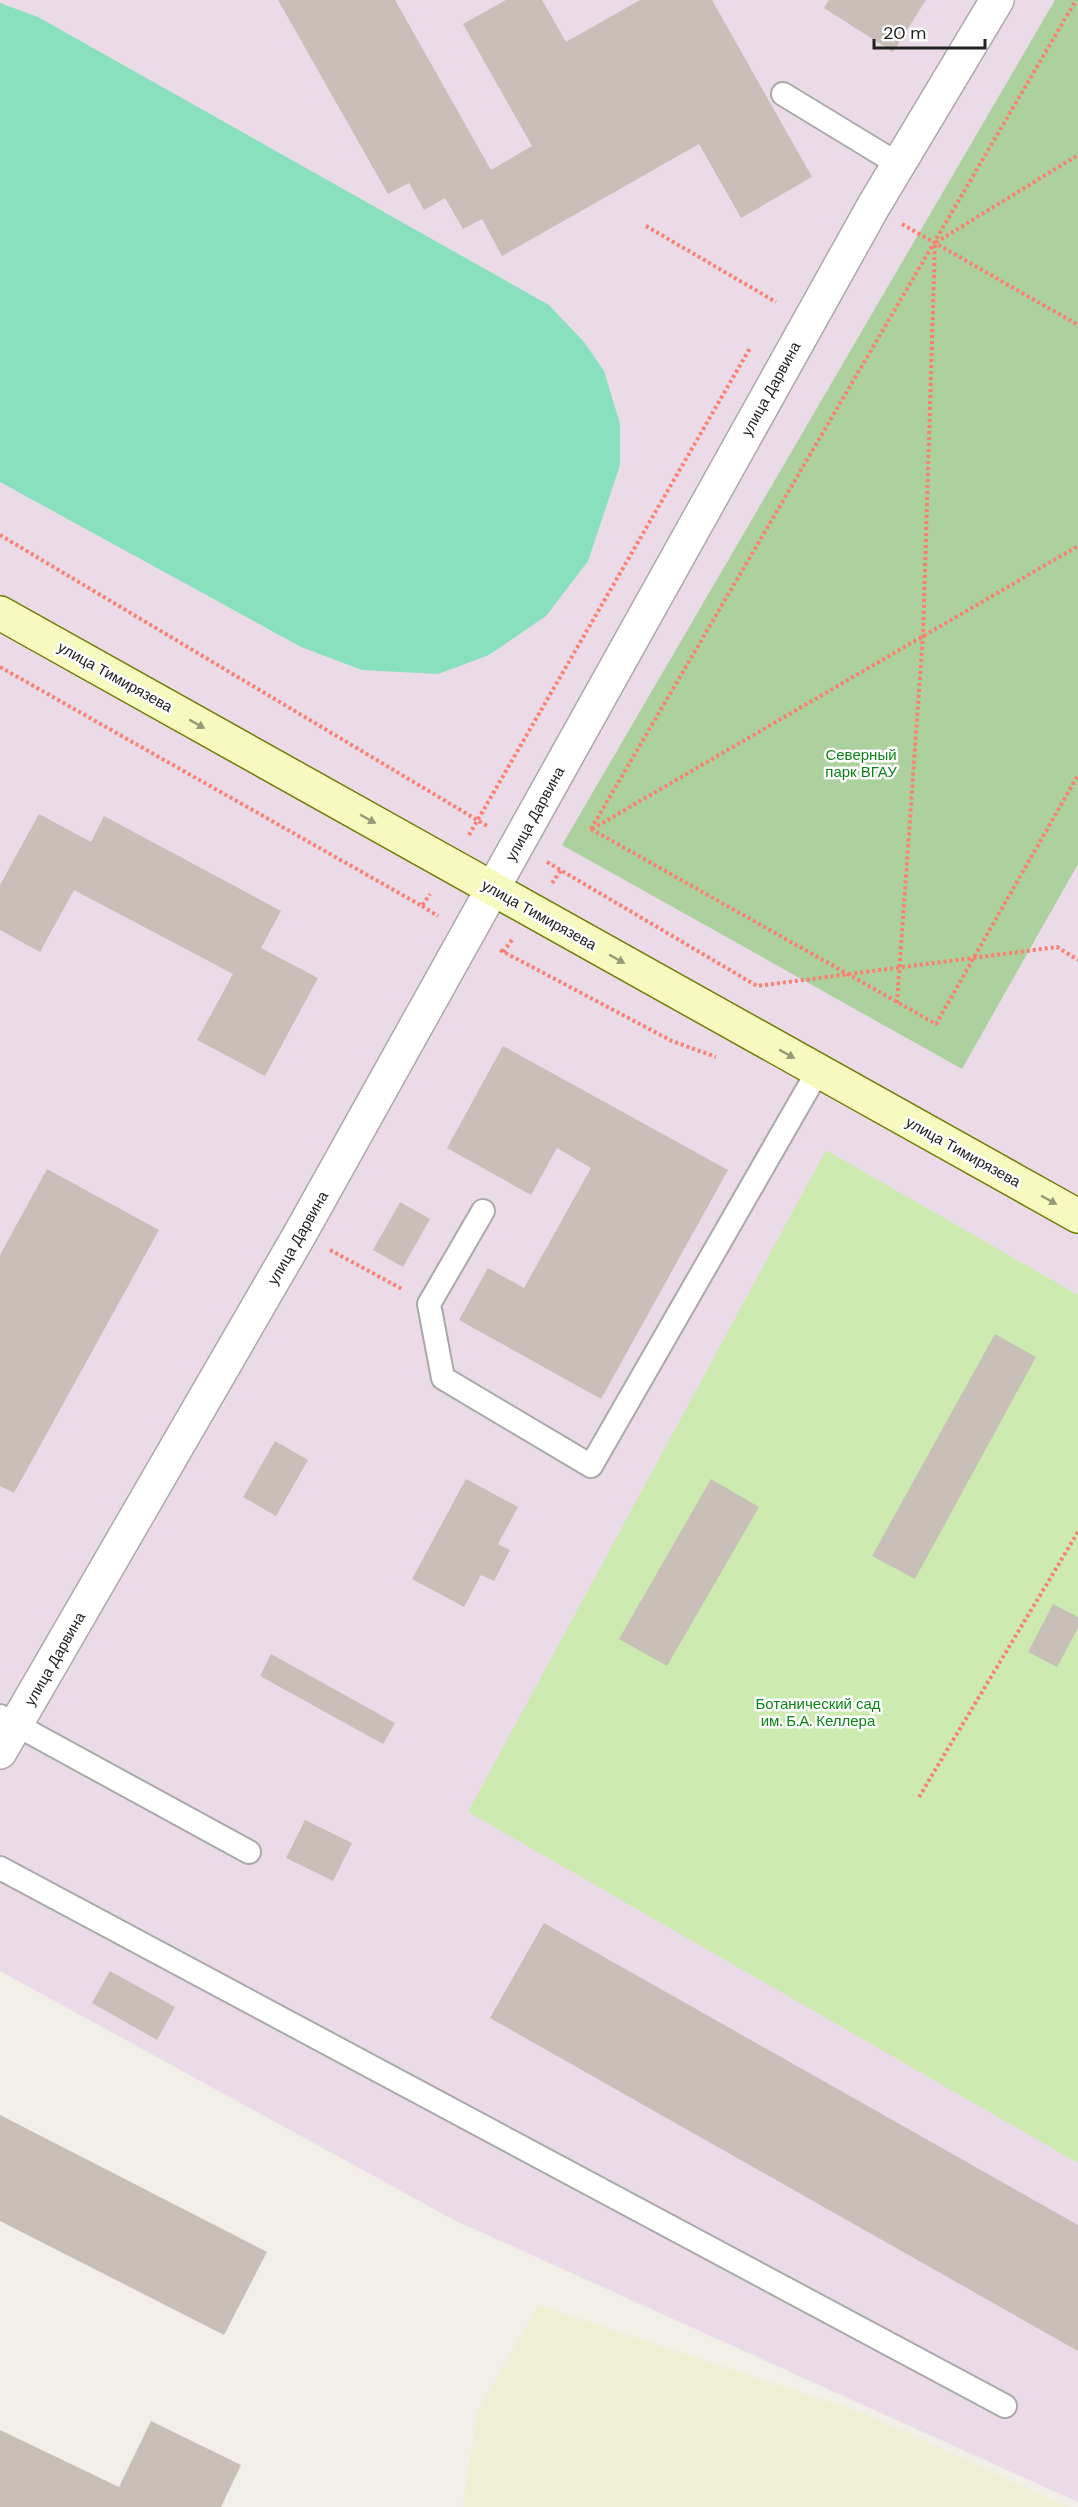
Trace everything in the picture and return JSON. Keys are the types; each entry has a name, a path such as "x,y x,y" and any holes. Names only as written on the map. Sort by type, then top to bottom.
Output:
{"main road":[{"name":"улица Тимирязева","path":"0,613 1078,1216"}],"street":[{"name":"улица Дарвина","path":"5,1731 300,1234 898,164 997,0"}],"lane":[{"path":"783,94 898,164"},
{"path":"483,1211 429,1304 443,1378 591,1466 818,1071"},
{"path":"5,1731 249,1852"},
{"path":"0,1868 1005,2406"}],"path":[{"path":"591,829 1077,0"},
{"path":"935,243 1078,155"},
{"path":"646,226 776,302"},
{"path":"935,243 1078,325"},
{"path":"897,1003 923,635 935,243"},
{"path":"770,313 782,293"},
{"path":"422,906 478,821 752,344"},
{"path":"591,829 1078,546"},
{"path":"0,667 469,933 672,1041 717,1058"},
{"path":"591,829 936,1024 1078,775"},
{"path":"1056,947 1078,960"},
{"path":"300,1234 429,1304"},
{"path":"920,1797 1078,1532"}],"shaded area":[{"path":"0,0 1078,0 1078,2502 452,2219 0,1971"}],"green space":[{"name":"Северный парк ВГАУ","path":"1055,0 1078,0 1078,864 962,1069 562,845"},
{"path":"0,3 38,17 549,305 584,342 604,371 620,424 620,465 588,561 546,616 489,655 438,674 362,670 301,647 0,482"},
{"name":"Ботанический сад им. Б.А. Келлера","path":"826,1150 1078,1295 1078,2163 468,1812"},
{"path":"539,2305 869,2415 1068,2507 463,2507 477,2412"}],"building":[{"path":"278,0 395,0 491,170 532,146 463,24 506,0 542,0 566,42 640,0 712,0 812,177 741,218 699,144 502,256 482,219 463,229 445,198 424,210 409,183 388,194"},
{"path":"829,0 926,0 893,52 824,8"},
{"path":"39,814 91,842 104,816 281,911 261,948 318,978 265,1076 197,1040 233,974 74,890 40,952 0,930 0,885"},
{"path":"503,1046 728,1170 601,1399 459,1320 488,1268 524,1288 591,1168 557,1148 531,1195 447,1148"},
{"path":"47,1169 159,1230 14,1493 0,1486 0,1255"},
{"path":"400,1202 430,1219 403,1267 373,1250"},
{"path":"995,1334 1036,1357 915,1579 872,1556"},
{"path":"275,1441 308,1460 276,1516 243,1497"},
{"path":"466,1479 518,1507 498,1544 510,1550 494,1581 481,1575 464,1607 412,1579"},
{"path":"711,1479 759,1507 667,1666 619,1639"},
{"path":"1053,1604 1078,1617 1078,1628 1057,1667 1028,1652"},
{"path":"271,1654 395,1723 383,1744 260,1676"},
{"path":"305,1820 352,1843 333,1881 286,1858"},
{"path":"544,1923 1078,2225 1078,2351 490,2018"},
{"path":"110,1971 175,2007 157,2040 92,2003"},
{"path":"0,2115 267,2252 224,2335 0,2221"},
{"path":"151,2421 241,2465 221,2507 0,2507 0,2430 119,2487"}]}
